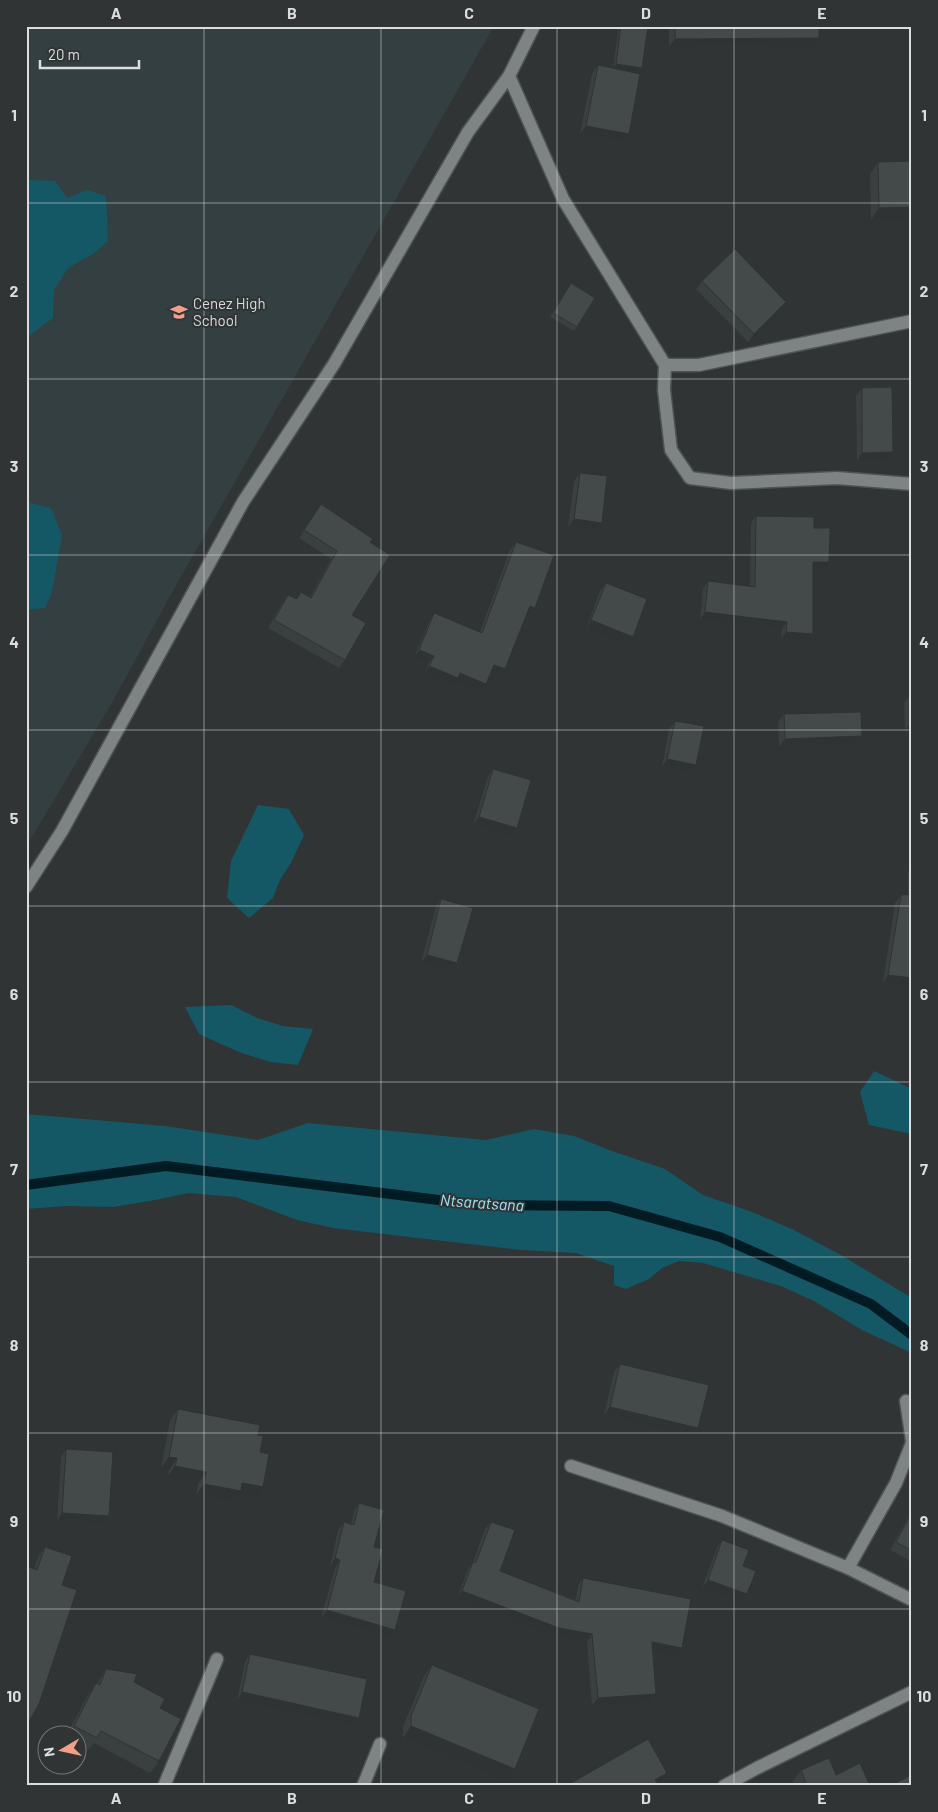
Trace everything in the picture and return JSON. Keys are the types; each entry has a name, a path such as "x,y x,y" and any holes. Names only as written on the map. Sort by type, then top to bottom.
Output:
{"street":[{"path":"26,887 62,831 243,502 334,364 468,132 509,76 534,26"},
{"path":"509,76 563,199 665,365 664,390 671,450 690,478 731,483 837,478 912,484"},
{"path":"665,365 699,365 912,320"},
{"path":"848,1568 896,1483 912,1442 906,1401"},
{"path":"571,1466 722,1516 848,1568 912,1600"},
{"path":"164,1786 217,1659"},
{"path":"724,1786 842,1725 912,1692"},
{"path":"363,1786 380,1744"}],"shaded area":[{"name":"Cenez High School","path":"26,26 494,26 169,598 113,701 26,847"},
{"path":"26,181 55,181 67,198 87,190 106,196 108,241 93,254 68,268 54,290 53,318 26,338"},
{"path":"26,502 51,508 62,535 52,592 45,608 26,610"},
{"path":"258,805 289,809 304,835 291,863 280,880 273,898 249,918 227,898 231,861"},
{"path":"231,1005 257,1018 283,1026 313,1029 298,1065 270,1062 239,1052 199,1034 185,1007"},
{"path":"874,1071 912,1089 912,1134 869,1125 860,1092"},
{"path":"26,1114 165,1126 258,1140 308,1123 486,1140 534,1129 574,1136 665,1169 703,1195 752,1212 792,1229 841,1255 912,1298 912,1353 862,1330 814,1301 781,1286 703,1263 679,1261 662,1268 649,1279 626,1289 614,1285 614,1266 576,1253 521,1250 333,1228 297,1220 236,1197 189,1193 113,1207 66,1206 26,1209"}],"building":[{"path":"621,26 648,26 642,68 616,64"},
{"path":"675,26 819,26 819,38 675,39"},
{"path":"598,65 640,74 629,134 586,126"},
{"path":"912,161 912,207 879,208 878,162"},
{"path":"735,249 786,302 754,334 702,281"},
{"path":"571,283 595,298 577,327 553,313"},
{"path":"892,387 893,452 862,453 862,388"},
{"path":"580,473 607,476 602,523 574,519"},
{"path":"321,504 373,539 370,542 390,555 352,615 366,623 345,660 274,620 288,595 297,599 301,592 311,598 337,551 304,530"},
{"path":"756,516 814,517 814,528 830,528 829,562 813,562 813,634 786,632 787,622 705,612 708,581 755,587"},
{"path":"516,542 554,555 535,608 530,606 505,669 494,665 486,684 460,673 458,678 429,666 434,656 419,650 434,613 482,633"},
{"path":"606,583 647,599 633,637 591,620"},
{"path":"910,695 912,695 912,722 911,722"},
{"path":"861,712 862,736 785,739 784,714"},
{"path":"675,721 704,726 696,765 667,759"},
{"path":"493,769 531,780 517,828 479,817"},
{"path":"912,894 912,978 888,975 901,895"},
{"path":"441,899 473,908 457,963 427,955"},
{"path":"620,1364 709,1385 698,1428 610,1407"},
{"path":"178,1409 260,1425 258,1435 263,1436 260,1452 269,1454 263,1487 242,1483 241,1491 204,1484 206,1472 175,1466 177,1458 169,1457"},
{"path":"66,1449 113,1452 109,1516 62,1513"},
{"path":"359,1503 384,1510 374,1547 383,1549 374,1582 406,1591 395,1630 327,1610 340,1560 335,1558 344,1522 354,1525"},
{"path":"912,1512 912,1551 896,1542"},
{"path":"491,1522 515,1530 500,1571 579,1602 583,1578 691,1599 682,1648 652,1642 656,1694 598,1698 592,1634 559,1628 462,1591 473,1562 476,1562"},
{"path":"722,1540 749,1550 743,1566 756,1571 747,1594 708,1580"},
{"path":"45,1547 72,1556 62,1585 77,1590 39,1704 26,1727 26,1566 37,1570"},
{"path":"250,1654 367,1679 359,1718 242,1692"},
{"path":"432,1665 539,1709 515,1769 411,1726 411,1716"},
{"path":"106,1669 137,1674 134,1682 165,1699 160,1708 181,1719 159,1761 101,1731 97,1738 88,1733 88,1724 75,1724 96,1683 100,1685"},
{"path":"648,1739 667,1773 655,1780 659,1786 572,1786 571,1783"},
{"path":"829,1758 836,1775 860,1763 870,1786 807,1786 801,1770"},
{"path":"912,1775 912,1786 889,1786"}],"waterway":[{"name":"Ntsaratsana","path":"26,1185 166,1166 479,1205 609,1206 720,1237 871,1304 912,1335"}],"place":[{"name":"Cenez High School","path":"179,312"}]}
